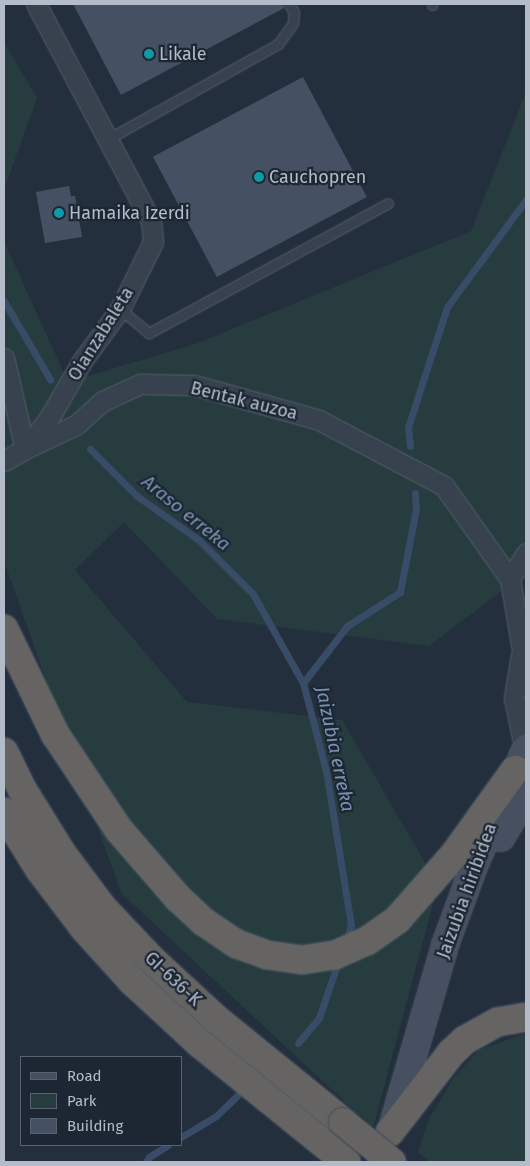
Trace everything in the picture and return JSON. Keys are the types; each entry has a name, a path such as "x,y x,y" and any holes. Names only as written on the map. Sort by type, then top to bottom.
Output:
{"highway":[{"path":"4,629 56,734 119,830 178,898 204,922 237,944 268,955 302,960 335,955 367,941 397,920 454,854 522,756"},
{"name":"GI-636-K","path":"4,752 22,789 61,852 102,907 150,958 216,1018 392,1162"},
{"name":"GI-636-K","path":"4,812 40,870 84,928 132,981 198,1042 337,1154"},
{"path":"390,1132 451,1053 465,1040 498,1022 526,1017"}],"main road":[{"name":"Jaizubia hiribidea","path":"381,1162 448,936 522,756"},
{"name":"Jaizubia hiribidea","path":"419,1038 487,870 526,796"}],"street":[{"name":"Oianzabaleta","path":"4,461 26,449 120,310 153,242 150,221 36,4"},
{"path":"4,358 26,449"},
{"name":"Bentak auzoa","path":"26,449 76,425 103,401 140,384 194,386 318,420 444,486 517,587"},
{"path":"522,756 514,698 522,650 517,587 526,553"}],"lane":[{"path":"108,139 278,44 293,23 294,12 289,4"},
{"path":"120,310 149,333 388,203"}],"green space":[{"path":"4,42 37,98 4,190"},
{"path":"526,92 526,573 429,646 217,619 124,522 75,570 187,702 342,720 438,885 373,1128 121,893 4,561 4,241 68,382 198,343 471,231"},
{"path":"526,1033 526,1162 430,1162 418,1152 429,1119 453,1078 479,1050"}],"building":[{"name":"Likale","path":"73,4 283,4 284,8 121,95"},
{"name":"Cauchopren","path":"303,77 367,197 217,277 153,157"},
{"name":"Hamaika Izerdi","path":"69,186 71,196 75,196 82,237 45,243 36,192"}],"waterway":[{"name":"Jaizubia erreka","path":"410,446 408,427 447,307 526,200"},
{"name":"Araso erreka","path":"4,301 50,379"},
{"name":"Araso erreka","path":"90,449 137,496 199,540 253,594 303,683"},
{"name":"Jaizubia erreka","path":"348,935 351,925 326,771 303,683 347,626 400,592 416,509 415,493"},
{"name":"Jaizubia erreka","path":"298,1043 319,1018 336,968"},
{"name":"Jaizubia erreka","path":"182,1136 216,1116 238,1095"},
{"name":"Jaizubia erreka","path":"146,1162 149,1157 166,1146"}],"place":[{"name":"Likale","path":"149,54"},
{"name":"Cauchopren","path":"259,177"},
{"name":"Hamaika Izerdi","path":"59,213"}]}
